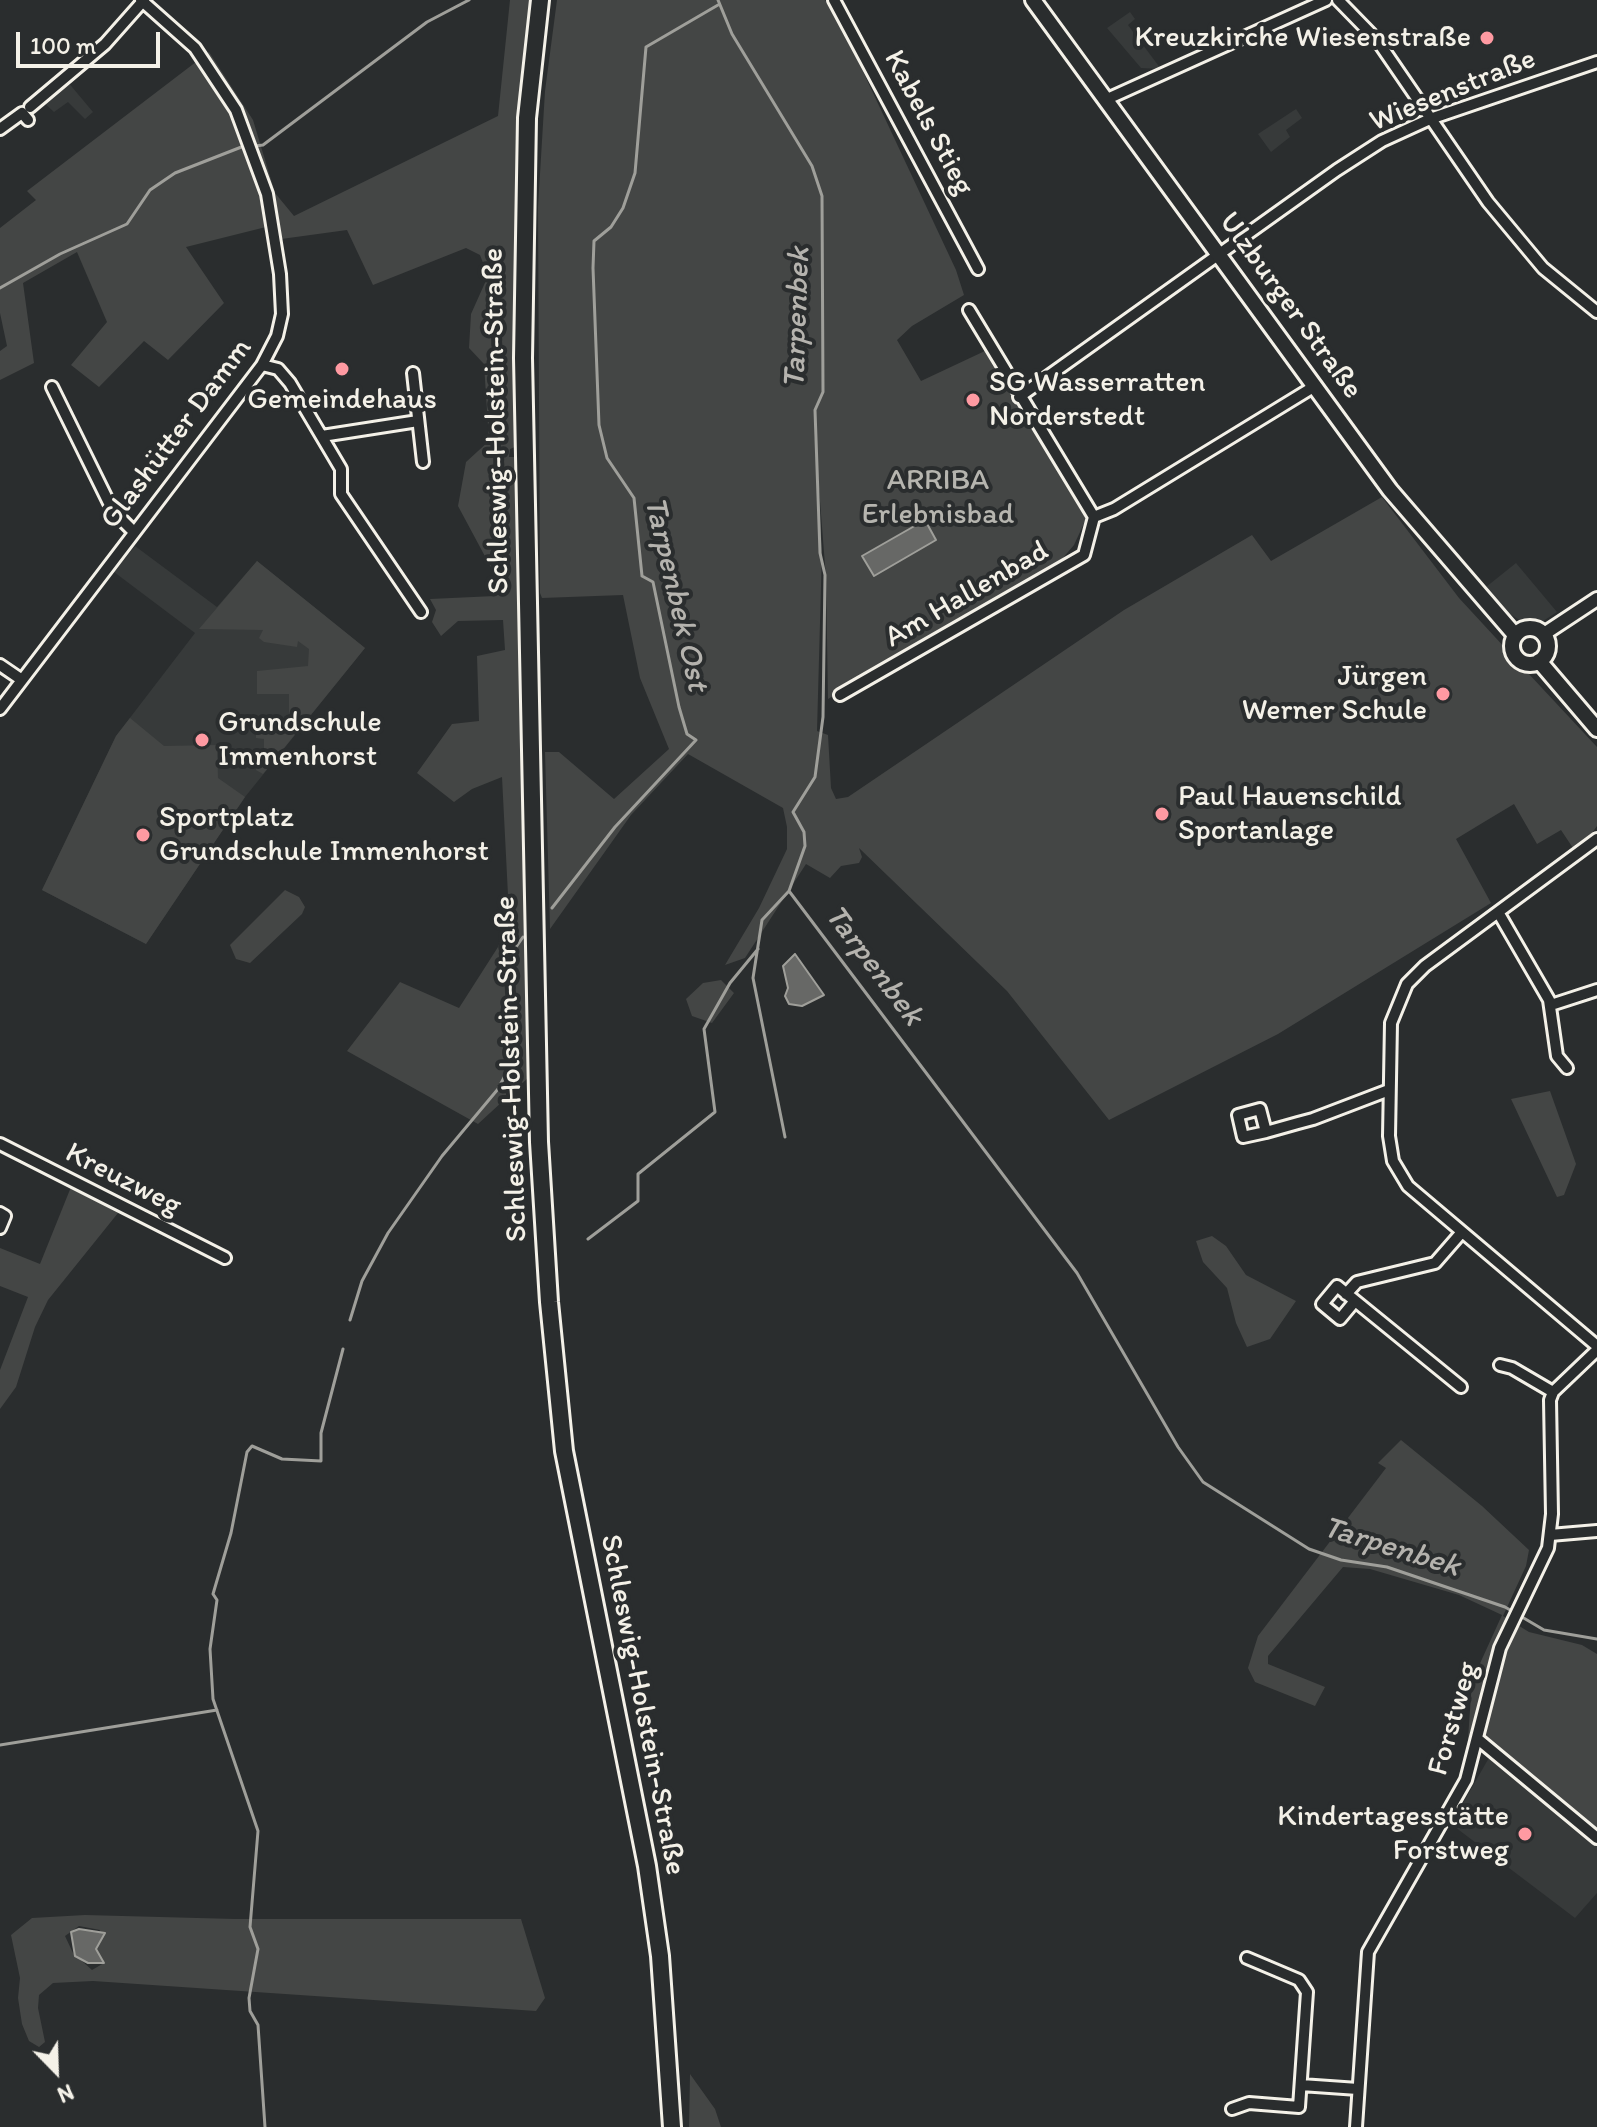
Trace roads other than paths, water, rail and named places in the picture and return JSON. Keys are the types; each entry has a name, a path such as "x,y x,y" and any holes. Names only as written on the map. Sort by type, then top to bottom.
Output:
{"main road":[{"name":"Schleswig-Holstein-Straße","path":"540,0 526,133 523,358 539,1142 549,1302 564,1451 647,1866 660,1956 672,2127"},
{"name":"Ulzburger Straße","path":"1033,0 1390,490 1515,635 1512,649 1517,658 1526,663 1539,661 1597,729"},
{"path":"1515,635 1530,628 1544,634 1548,647 1539,661"}],"street":[{"name":"Kabels Stieg","path":"834,0 978,269"},
{"path":"1105,100 1326,0"},
{"path":"1338,0 1377,40 1488,202 1543,268 1597,312"},
{"path":"30,107 105,44 143,1"},
{"name":"Glashütter Damm","path":"0,709 262,365 278,331 281,287 267,194 253,150 236,110 195,48 143,1"},
{"name":"Wiesenstraße","path":"1019,397 1382,141 1430,119 1597,62"},
{"path":"0,129 22,113 28,120"},
{"path":"969,310 1094,517 1114,509 1315,386"},
{"path":"262,365 278,369 322,436 341,469 341,494 421,612"},
{"path":"413,373 423,462"},
{"path":"52,387 113,511 133,531"},
{"path":"322,436 418,421"},
{"name":"Am Hallenbad","path":"840,695 1084,555 1094,517"},
{"path":"1544,634 1597,599"},
{"path":"0,665 22,680"},
{"path":"1500,1365 1512,1368 1553,1392 1597,1348 1411,1189 1396,1169 1389,1141 1391,1023 1403,989 1425,966 1597,839"},
{"path":"1498,912 1551,1005 1557,1056 1567,1068"},
{"path":"1551,1005 1597,990"},
{"path":"1266,1132 1313,1119 1389,1090"},
{"name":"Kreuzweg","path":"0,1144 225,1258"},
{"path":"0,1213 5,1216 0,1228"},
{"path":"1461,1387 1350,1297 1357,1282 1435,1263 1462,1232"},
{"name":"Forstweg","path":"1358,2089 1368,1952 1466,1780 1479,1740 1500,1648 1544,1562 1550,1535 1549,1407 1553,1392"},
{"path":"1550,1535 1597,1531"},
{"path":"1479,1740 1597,1838"},
{"path":"1232,2109 1249,2103 1299,2107 1307,1992 1299,1980 1247,1958"},
{"path":"1301,2085 1358,2089 1356,2127"}],"waterway":[{"path":"255,146 263,145 427,22 469,0"},
{"name":"Tarpenbek","path":"718,0 732,34 812,166 822,196 823,392 815,410 820,553 825,575 823,717 815,777 793,812 804,832 805,846 789,891 1077,1273 1178,1447 1203,1482 1309,1549 1341,1560 1387,1567 1505,1607 1544,1630 1597,1639"},
{"name":"Tarpenbek Ost","path":"552,908 615,827 696,740 687,734 679,707 653,582 642,576 634,498 607,458 599,425 593,268 594,241 611,227 623,208 635,173 646,47 718,5"},
{"path":"0,288 60,254 127,224 150,190 175,173 244,146"},
{"path":"785,1137 753,978 762,920 789,891"},
{"name":"Tarpenbek Ost","path":"350,1320 362,1281 388,1233 442,1156 498,1089 508,1070 510,976 516,947 523,937"},
{"path":"588,1239 638,1201 638,1174 715,1112 704,1029 730,983 758,949"},
{"name":"Tarpenbek Ost","path":"265,2127 258,2025 250,2011 249,1998 258,1949 250,1927 258,1831 213,1699 210,1649 217,1600 213,1594 231,1533 247,1452 252,1446 282,1459 321,1461 321,1433 343,1349"},
{"path":"0,1745 217,1710"}],"place":[{"name":"Kreuzkirche Wiesenstraße","path":"1487,38"},
{"name":"Gemeindehaus","path":"342,369"},
{"name":"SG Wasserratten Norderstedt","path":"973,400"},
{"name":"Jürgen Werner Schule","path":"1443,694"},
{"name":"Grundschule Immenhorst","path":"202,740"},
{"name":"Paul Hauenschild Sportanlage","path":"1162,814"},
{"name":"Sportplatz Grundschule Immenhorst","path":"143,835"},
{"name":"Kindertagesstätte Forstweg","path":"1525,1834"}],"park label":[{"name":"ARRIBA Erlebnisbad","path":"938,498"}]}
